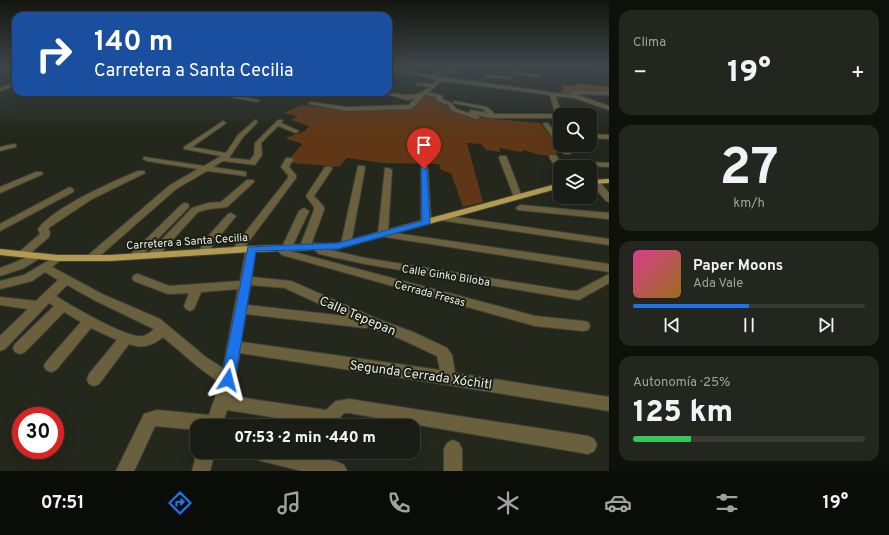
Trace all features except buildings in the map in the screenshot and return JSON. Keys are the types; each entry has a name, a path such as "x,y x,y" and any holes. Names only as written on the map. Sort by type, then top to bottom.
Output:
{"main road":[{"path":"597,182 609,181"},
{"name":"Carretera a Santa Cecilia","path":"0,252 58,258 134,257 346,244 553,187"}],"street":[{"path":"424,89 441,97 438,99 450,104 454,110 478,117"},
{"path":"544,89 552,93 574,96 609,108"},
{"path":"392,95 408,98 428,91"},
{"path":"311,104 347,109 407,108 412,107 414,100 428,91"},
{"path":"574,96 572,94 574,92 609,93"},
{"path":"552,93 556,108"},
{"path":"599,93 609,100"},
{"path":"233,96 257,100"},
{"path":"456,102 485,108 493,116"},
{"path":"471,112 493,116 553,116"},
{"path":"90,258 173,187 225,157 240,136 256,122"},
{"path":"223,123 186,148 252,163 258,155 258,143 279,122 296,131"},
{"path":"546,124 553,134"},
{"path":"597,136 609,137"},
{"path":"0,149 14,146"},
{"path":"503,158 518,197"},
{"path":"147,159 243,174"},
{"path":"237,250 292,178 292,175 285,167 289,160"},
{"path":"597,164 609,165"},
{"path":"346,244 361,168"},
{"path":"310,246 319,207 310,196 328,169"},
{"path":"424,169 426,222"},
{"path":"388,170 383,234 609,268"},
{"path":"23,254 45,235 43,229 45,226 63,213 104,188 141,173"},
{"path":"0,190 39,174"},
{"path":"152,256 195,210 208,206 224,205 250,182"},
{"path":"597,187 609,199"},
{"path":"0,228 70,190"},
{"path":"134,257 185,206"},
{"path":"521,208 609,216"},
{"path":"284,247 304,211"},
{"path":"204,252 208,244 231,216"},
{"path":"442,218 609,242"},
{"name":"Calle Ginko Biloba","path":"310,246 323,252 366,261 579,296 609,278"},
{"name":"Cerrada Fresas","path":"284,247 286,253 535,321 583,326"},
{"path":"217,419 228,380 252,249"},
{"path":"0,272 20,265 36,256"},
{"path":"0,285 28,278 58,258"},
{"path":"44,267 110,302 155,323 202,362 228,380"},
{"name":"Calle Tepepan","path":"138,278 168,290 196,289 246,282 287,284 375,324 408,336 442,352 445,355 448,378"},
{"path":"2,341 66,279"},
{"path":"190,306 196,289"},
{"path":"48,297 89,321 126,338 142,342 148,340 163,329"},
{"path":"2,301 38,306"},
{"path":"20,348 62,306"},
{"path":"241,309 375,324"},
{"path":"51,366 89,321"},
{"path":"94,380 126,338"},
{"name":"Segunda Cerrada Xóchitl","path":"234,347 448,378 609,404"},
{"path":"222,402 328,418 343,405 588,444"},
{"path":"125,471 150,420 157,418 190,422"},
{"path":"453,449 453,471"},
{"path":"200,471 204,459"},
{"path":"280,459 301,466 338,471"}],"shaded area":[{"path":"564,89 609,89 605,90 609,93 571,91 568,95 560,94"},
{"path":"427,94 437,97 435,99 451,109 473,117 540,123 553,139 553,152 559,152 553,155 543,155 524,150 521,152 499,148 500,152 486,150 481,144 467,143 483,202 463,207 451,173 441,170 439,164 383,163 347,158 339,167 293,163 292,156 302,144 285,138 305,131 309,126 291,120 297,116 284,113 301,105 351,111 413,108 416,107 415,104 420,97"}],"route":[{"path":"228,380 252,249 338,246 426,222 424,169"}]}
